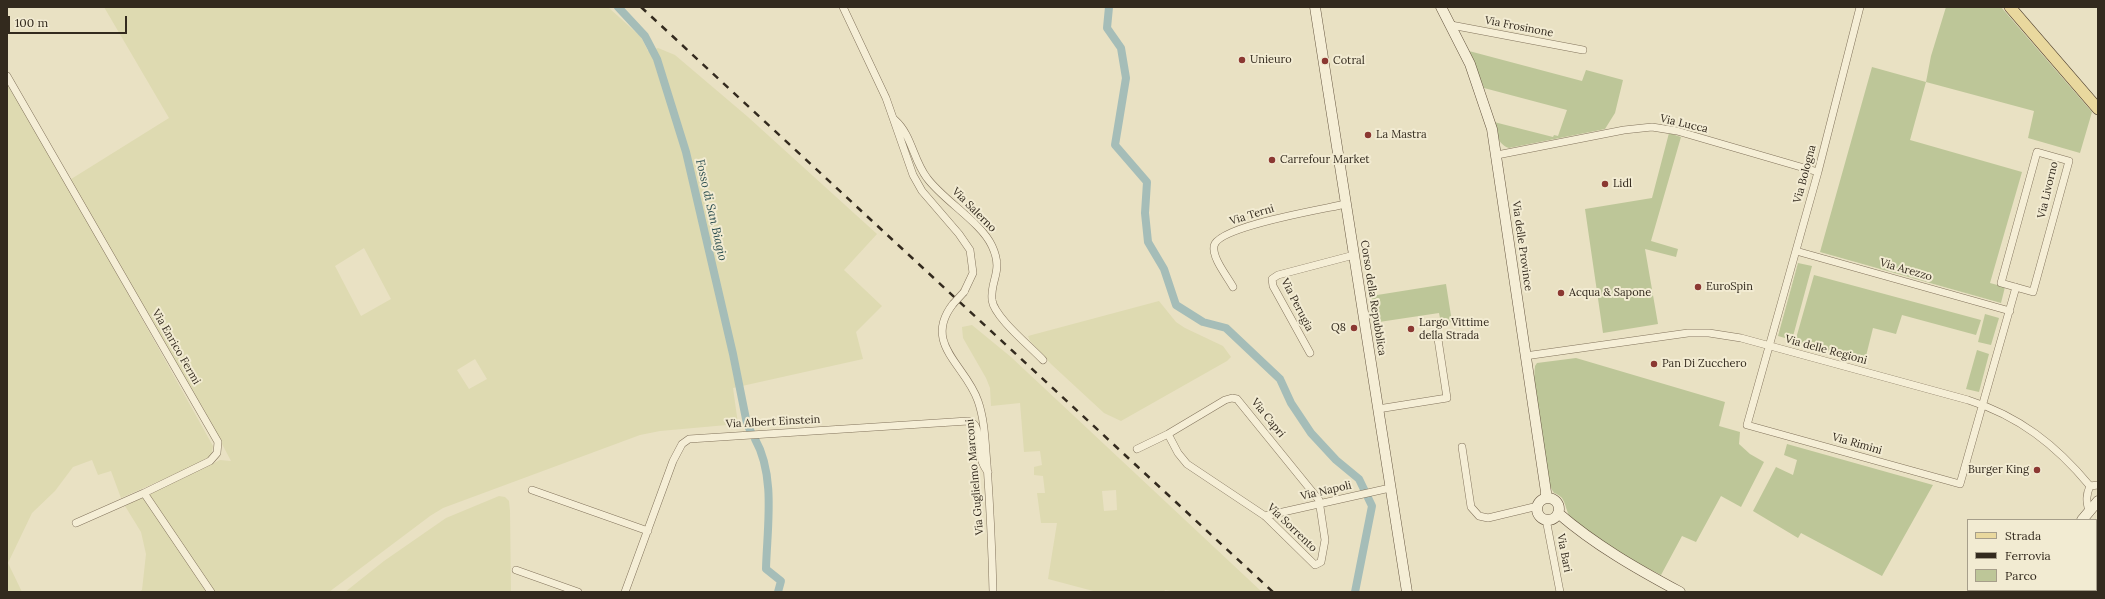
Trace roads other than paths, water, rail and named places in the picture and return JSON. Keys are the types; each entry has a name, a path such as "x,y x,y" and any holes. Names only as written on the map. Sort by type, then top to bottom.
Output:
{"main road":[{"name":"Corso della Repubblica","path":"1315,7 1334,117 1346,204 1407,592"},
{"name":"Via delle Province","path":"1441,7 1452,25 1482,95 1492,129 1546,498"},
{"path":"2010,7 2098,109"},
{"path":"1546,498 1552,499 1558,503 1558,513 1552,519 1546,519 1538,513 1538,506 1541,501 1546,498"},
{"path":"2083,519 2098,501"},
{"path":"1558,513 1578,530 1618,558 1680,592"}],"street":[{"name":"Via Guglielmo Marconi","path":"843,7 886,98 908,166 917,183 959,234 970,250 973,273 964,292 953,304 943,323 943,337 949,353 969,381 978,399 984,432 988,472 993,592"},
{"name":"Via Bologna","path":"1769,346 1818,172 1860,7"},
{"name":"Via Frosinone","path":"1452,25 1583,50"},
{"name":"Via Enrico Fermi","path":"7,76 219,444 218,453 210,461 144,493 76,523"},
{"name":"Via Salerno","path":"893,118 904,132 919,166 928,180 988,240 997,263 997,275 992,295 994,306 1002,319 1043,360"},
{"name":"Via Lucca","path":"1497,155 1624,130 1652,127 1677,131 1818,172"},
{"name":"Via Livorno","path":"2037,152 2069,161 2033,292 2016,287 2001,283 2037,152"},
{"name":"Via Terni","path":"1232,287 1215,254 1215,244 1219,239 1242,228 1267,221 1346,204"},
{"name":"Via Arezzo","path":"1796,251 2010,311"},
{"name":"Via Perugia","path":"1310,353 1273,286 1272,279 1278,275 1354,255"},
{"path":"1983,405 2016,287"},
{"path":"1378,409 1447,398 1436,326"},
{"name":"Via delle Regioni","path":"1525,356 1694,333 1729,336 1983,405 2007,415 2038,434 2067,459 2090,486"},
{"name":"Via Rimini","path":"1769,346 1747,425 1937,478 1960,484 1983,405"},
{"name":"Via Capri","path":"1137,449 1168,434 1225,400 1232,398 1237,399 1316,494 1321,504"},
{"name":"Via Albert Einstein","path":"625,592 675,454 682,444 694,438 968,421 972,422 976,427 979,456 988,472"},
{"name":"Via Sorrento","path":"1168,434 1178,453 1187,464 1266,516 1315,565 1323,559 1325,540 1321,504"},
{"path":"1462,447 1472,507 1476,514 1488,518 1538,506"},
{"path":"2089,511 2086,496 2090,486 2098,485"},
{"name":"Via Napoli","path":"1266,516 1390,488"},
{"path":"532,490 648,532"},
{"path":"144,493 211,592"},
{"name":"Via Bari","path":"1546,519 1560,592"},
{"path":"516,570 578,592"}],"waterway":[{"name":"Fosso di San Biagio","path":"618,7 645,36 657,59 686,152 733,354 747,424 751,432"},
{"path":"1109,7 1107,28 1121,48 1126,78 1115,145 1147,182 1145,213 1148,242 1164,269 1176,305 1203,322 1226,328 1280,379 1291,403 1311,433 1336,460 1359,479 1372,506 1355,592"},
{"name":"Fosso di San Biagio","path":"755,439 762,454 768,486 769,502 766,569 781,581 778,592"}],"railway":[{"path":"641,7 1273,592"}],"place":[{"name":"Unieuro","path":"1242,60"},
{"name":"Cotral","path":"1325,61"},
{"name":"La Mastra","path":"1368,135"},
{"name":"Carrefour Market","path":"1272,160"},
{"name":"Lidl","path":"1605,184"},
{"name":"EuroSpin","path":"1698,287"},
{"name":"Acqua & Sapone","path":"1561,293"},
{"name":"Q8","path":"1354,328"},
{"name":"Largo Vittime della Strada","path":"1411,329"},
{"name":"Pan Di Zucchero","path":"1654,364"},
{"name":"Burger King","path":"2037,470"}]}
